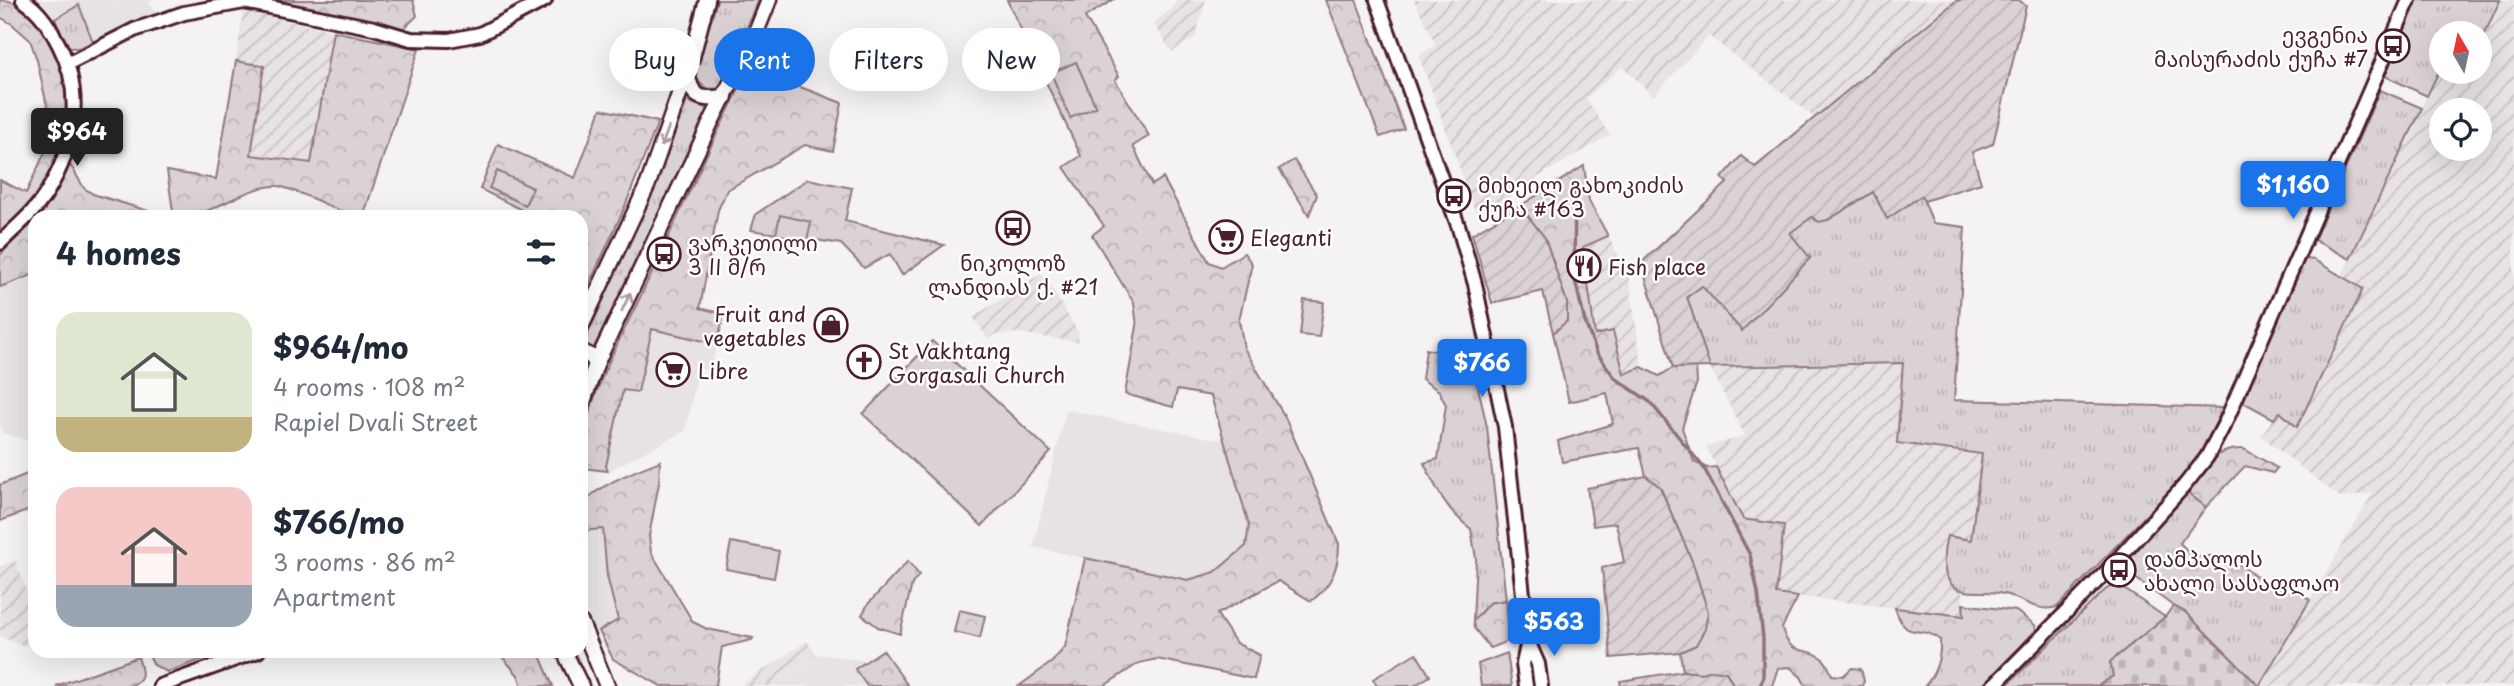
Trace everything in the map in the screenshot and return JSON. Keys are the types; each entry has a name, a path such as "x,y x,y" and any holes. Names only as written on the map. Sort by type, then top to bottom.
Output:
{"main road":[{"path":"699,28 707,0"},
{"path":"588,387 596,364 769,0"},
{"path":"588,312 648,184 681,91"},
{"path":"693,91 696,95 708,99 725,97"},
{"path":"588,355 596,364"},
{"path":"588,640 607,686"},
{"path":"567,658 581,686"}],"street":[{"path":"23,0 46,20 69,64 76,108 67,151 47,192 34,210"},
{"path":"69,64 134,30 184,13 244,2 374,28 411,39 449,40 480,34 545,0"},
{"path":"1377,0 1459,228 1480,307 1505,427 1528,641 1538,664 1541,686"},
{"path":"1993,686 2107,570 2207,457 2226,421 2409,0"},
{"path":"0,243 28,216"},
{"path":"1525,686 1523,664 1528,641"},
{"path":"160,686 238,658"}],"shaded area":[{"path":"38,0 154,0 149,3 157,18 93,42 79,7 55,19"},
{"path":"1177,0 1206,0 1195,38 1172,52 1153,23 1172,9"},
{"path":"1414,0 1957,0 1814,117 1709,36 1653,96 1622,66 1586,98 1610,135 1538,177 1486,214 1477,216 1419,56 1436,45"},
{"path":"2500,0 2514,0 2514,686 2259,686 2373,493 2341,498 2261,436 2363,289 2341,277 2433,84 2492,84 2490,21"},
{"path":"243,11 333,31 311,164 251,155 264,66 236,61"},
{"path":"1608,236 1629,278 1642,367 1623,374 1613,331 1596,335 1583,247"},
{"path":"1042,273 1079,333 1078,342 1017,333 995,335 988,339 973,317"},
{"path":"28,277 28,440 3,433 0,426 0,287"},
{"path":"652,329 717,344 711,371 699,368 685,431 608,471 606,467 623,390 638,392"},
{"path":"1904,363 1982,454 1971,540 1951,585 1962,591 1964,616 1776,594 1743,519 1706,447 1745,436 1710,367"},
{"path":"1066,410 1225,441 1249,525 1246,546 1215,572 1187,580 1033,547"},
{"path":"603,529 607,576 618,621 594,633 588,615 588,530"},
{"path":"15,561 28,594 28,644 23,646 0,636 0,566"},
{"path":"807,641 816,654 775,686 740,686"},
{"path":"816,654 867,661 855,669 867,686 775,686"}],"green space":[{"path":"0,0 15,3 29,11 45,30 56,54 65,85 67,113 61,144 41,192 0,234 0,180 26,193 52,137 37,60 30,40 0,17"},
{"path":"270,0 413,0 417,16 401,31"},
{"path":"717,0 759,0 747,28 714,28 714,89 700,82 700,59"},
{"path":"1007,0 1113,0 1085,17 1119,76 1115,80 1149,136 1133,146 1152,185 1163,178 1209,262 1221,267 1244,253 1252,264 1239,320 1244,348 1285,417 1339,544 1337,561 1329,583 1311,601 1278,581 1217,614 1236,643 1260,655 1254,679 1157,659 1139,663 1104,686 1019,686 1052,662 1065,647 1085,558 1188,580 1215,572 1246,546 1249,525 1211,396 1177,390 1173,407 1125,394 1137,326 1134,303 1092,235 1104,226 1064,167 1081,156 1050,91 1060,91 1060,28 1020,28"},
{"path":"1326,0 1356,0 1404,129 1380,137"},
{"path":"1957,0 2019,0 2026,6 1993,144 1972,152 1981,183 1924,201 1921,196 1887,219 1873,192 1828,220 1819,222 1812,217 1790,233 1810,258 1742,331 1702,286 1687,297 1710,367 1673,368 1641,263 1727,183 1722,178 1741,156 1755,167"},
{"path":"2417,0 2500,0 2490,21 2429,21 2429,84 2433,84 2427,96 2385,76"},
{"path":"79,5 93,42 72,48 64,41 55,19"},
{"path":"333,31 419,49 365,210 338,210 277,186 252,191 208,210 173,210 167,171 216,179 236,61 264,66 251,155 311,163"},
{"path":"1076,62 1096,107 1070,118 1059,91 1060,69"},
{"path":"2380,90 2422,108 2350,259 2314,240"},
{"path":"739,91 811,91 842,103 833,151 805,145 727,190 718,210 700,308 724,314 717,344 652,329 638,392 623,390 606,466 608,471 588,468 588,417 604,374"},
{"path":"687,101 708,109 593,350 588,346 588,334 658,177"},
{"path":"601,109 658,122 623,211 588,287 588,210 522,210 480,189 498,144 575,178"},
{"path":"1294,160 1317,195 1309,215 1279,169"},
{"path":"71,166 84,188 93,194 145,210 42,210 61,183 66,169"},
{"path":"1584,166 1589,201 1608,236 1583,247 1595,335 1613,331 1624,374 1642,367 1659,376 1673,368 1696,367 1697,382 1682,428 1694,462 1707,468 1716,467 1743,519 1784,525 1776,594 1798,597 1782,628 1786,638 1795,648 1818,655 1832,675 1843,676 1852,668 1861,669 1864,681 1862,686 1806,686 1790,667 1778,668 1772,686 1734,686 1726,672 1683,671 1680,652 1696,645 1708,612 1692,561 1660,487 1646,476 1639,448 1562,462 1558,441 1613,424 1607,393 1569,402 1553,333 1567,321 1567,303 1545,238 1520,206"},
{"path":"497,171 533,188 525,205 489,188"},
{"path":"808,179 852,188 845,221 944,245 902,275 890,254 864,268 841,244 751,230 756,214"},
{"path":"1873,192 1922,196 1933,223 1965,227 1954,400 2223,408 2207,442 2187,473 2057,607 2036,607 2004,594 1965,591 1951,584 1944,561 1947,536 1971,540 1982,454 1897,443 1903,363 1710,367 1687,297 1702,286 1742,330 1810,258 1789,233 1812,216 1828,220"},
{"path":"1520,206 1545,238 1567,303 1567,321 1553,333 1543,291 1492,303 1472,234"},
{"path":"780,215 811,222 807,241 776,234"},
{"path":"28,226 28,277 0,287 0,255"},
{"path":"2307,259 2314,260 2363,289 2297,427 2280,412 2274,419 2243,402 2300,264"},
{"path":"1304,300 1324,302 1319,337 1300,335"},
{"path":"932,341 1051,452 982,526 863,414"},
{"path":"1426,349 1472,359 1487,427 1506,600 1489,603 1473,621 1476,559 1471,529 1443,499 1424,463 1438,459 1446,405 1439,391 1422,379"},
{"path":"2244,449 2277,468 2273,473 2245,466 2206,507 2187,492 2216,456"},
{"path":"660,461 659,483 649,536 651,552 693,622 707,629 753,638 722,647 714,686 661,686 613,659 599,631 618,620 607,576 603,529 588,530 588,498 628,474"},
{"path":"28,474 28,511 0,521 0,485"},
{"path":"1646,476 1660,487 1692,561 1708,612 1705,629 1696,645 1680,652 1611,658 1602,568 1624,562 1616,523 1593,526 1587,488"},
{"path":"2187,492 2206,507 2180,543 2192,556 2227,556 2273,588 2290,586 2310,600 2259,686 2185,612 2122,568"},
{"path":"731,542 779,551 774,578 726,569"},
{"path":"908,561 919,575 912,584 900,634 878,627 862,615 868,604"},
{"path":"2112,586 2124,589 2165,617 2110,662 2113,676 2098,686 2006,686 2105,590"},
{"path":"1506,600 1510,640 1490,648 1474,628 1473,621 1489,603"},
{"path":"1963,604 2016,611 2035,625 2036,630 1982,686 1925,686 1937,664 1940,640 1932,635 1909,630 1899,619 1895,608 1964,616"},
{"path":"2173,606 2185,612 2259,686 2098,686 2113,676 2110,662 2165,617"},
{"path":"959,610 985,616 980,638 954,632"},
{"path":"883,650 908,686 867,686 855,669"},
{"path":"1416,653 1430,676 1414,686 1377,686 1373,679"},
{"path":"1507,653 1512,686 1481,686 1478,664"},
{"path":"135,658 138,658 141,667 141,678 129,686 56,686"},
{"path":"150,658 206,658 167,672 154,665"},
{"path":"503,658 541,658 553,686 522,686 518,675"},
{"path":"1713,670 1726,672 1734,686 1621,686 1620,681 1683,671 1701,673"}],"waterway":[{"path":"1575,190 1574,276 1585,322 1597,353 1615,378 1650,402 1704,468 1750,555 1763,638 1763,678 1760,686"}],"place":[{"name":"ევგენია მაისურაძის ქუჩა #7","path":"2393,46"},
{"name":"მიხეილ გახოკიძის ქუჩა #163","path":"1454,196"},
{"name":"ნიკოლოზ ლანდიას ქ. #21","path":"1013,228"},
{"name":"Eleganti","path":"1226,237"},
{"name":"ვარკეთილი 3 II მ/რ","path":"664,254"},
{"name":"Fish place","path":"1584,266"},
{"name":"Fruit and vegetables","path":"831,325"},
{"name":"St Vakhtang Gorgasali Church","path":"864,362"},
{"name":"Libre","path":"673,370"},
{"name":"დამპალოს ახალი სასაფლაო","path":"2119,570"}]}
